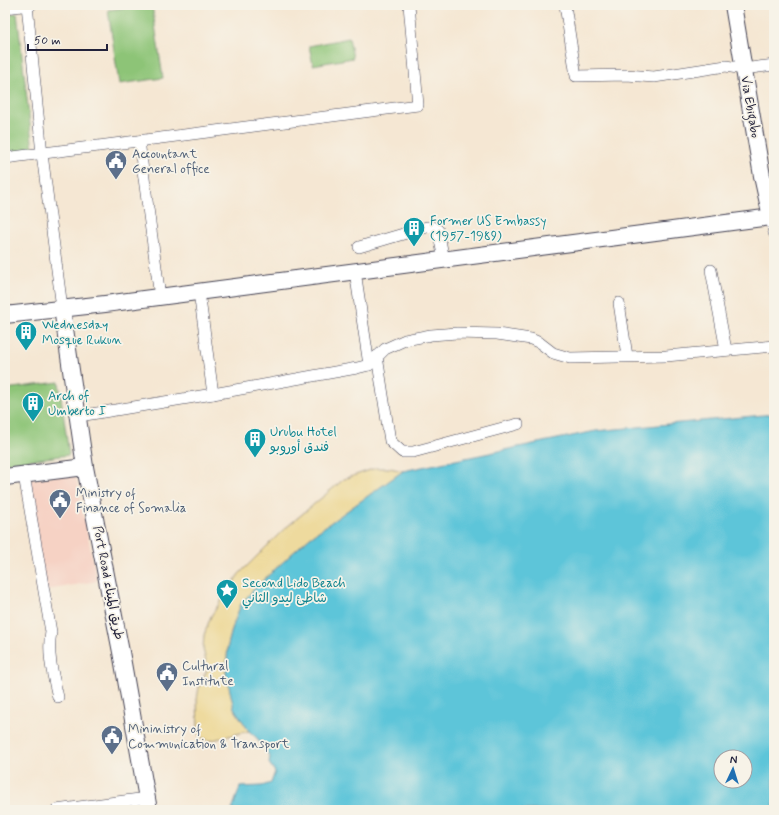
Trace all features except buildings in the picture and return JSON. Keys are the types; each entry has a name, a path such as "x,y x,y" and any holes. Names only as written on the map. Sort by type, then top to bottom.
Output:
{"main road":[{"name":"Via Ebigabo","path":"732,5 762,176 773,217"},
{"path":"5,315 160,297 773,217"},
{"name":"Port Road طريق الميناء","path":"62,308 79,416 85,467 121,652 148,804"},
{"path":"5,477 85,467"}],"street":[{"path":"27,5 42,154 62,308"},
{"path":"5,8 31,5"},
{"path":"5,158 418,105 408,5"},
{"path":"565,5 576,76 626,75 654,77 726,66 743,69 774,65"},
{"path":"139,141 160,297"},
{"name":"Via Ebigabo","path":"773,217 774,233"},
{"path":"360,246 427,227 433,227 438,230 444,260"},
{"path":"711,270 726,350"},
{"path":"355,271 369,365"},
{"path":"199,292 213,394"},
{"path":"619,303 627,356"},
{"path":"79,416 213,394 369,365 385,349 405,340 431,335 477,332 531,339 540,343 553,353 570,358 666,356 774,346"},
{"path":"377,356 390,441 402,452 413,452 518,424"},
{"path":"24,474 51,632 50,642 52,672 58,697"},
{"path":"56,810 148,804"}],"shaded area":[{"path":"75,473 97,581 42,591 21,481"}],"green space":[{"path":"152,5 163,78 119,84 108,10"},
{"path":"17,13 33,150 5,155 5,15"},
{"path":"349,38 353,58 313,65 309,46"},
{"path":"59,382 69,455 6,463 5,389"}],"sand":[{"name":"Second Lido Beach شاطئ ليدو الثاني","path":"376,468 390,468 403,471 309,538 257,586 241,604 228,645 226,673 234,708 249,731 209,741 199,736 197,699 199,687 207,670 203,649 204,635 211,616 239,574 282,531 344,479"}],"water":[{"path":"774,414 774,810 232,810 240,787 262,786 271,783 275,772 269,763 270,757 257,738 249,731 234,708 226,674 228,645 241,604 257,586 309,538 403,471 596,431"}],"place":[{"name":"Accountant General office","path":"116,180"},
{"name":"Former US Embassy (1957-1989)","path":"414,248"},
{"name":"Wednesday Mosque Rukun","path":"26,352"},
{"name":"Arch of Umberto I","path":"33,422"},
{"name":"Urubu Hotel فندق أوروبو","path":"255,458"},
{"name":"Ministry of Finance of Somalia","path":"60,520"},
{"name":"Second Lido Beach شاطئ ليدو الثاني","path":"227,610"},
{"name":"Cultural Institute","path":"167,692"},
{"name":"Mininistry of Communication & Transport","path":"112,756"}]}
